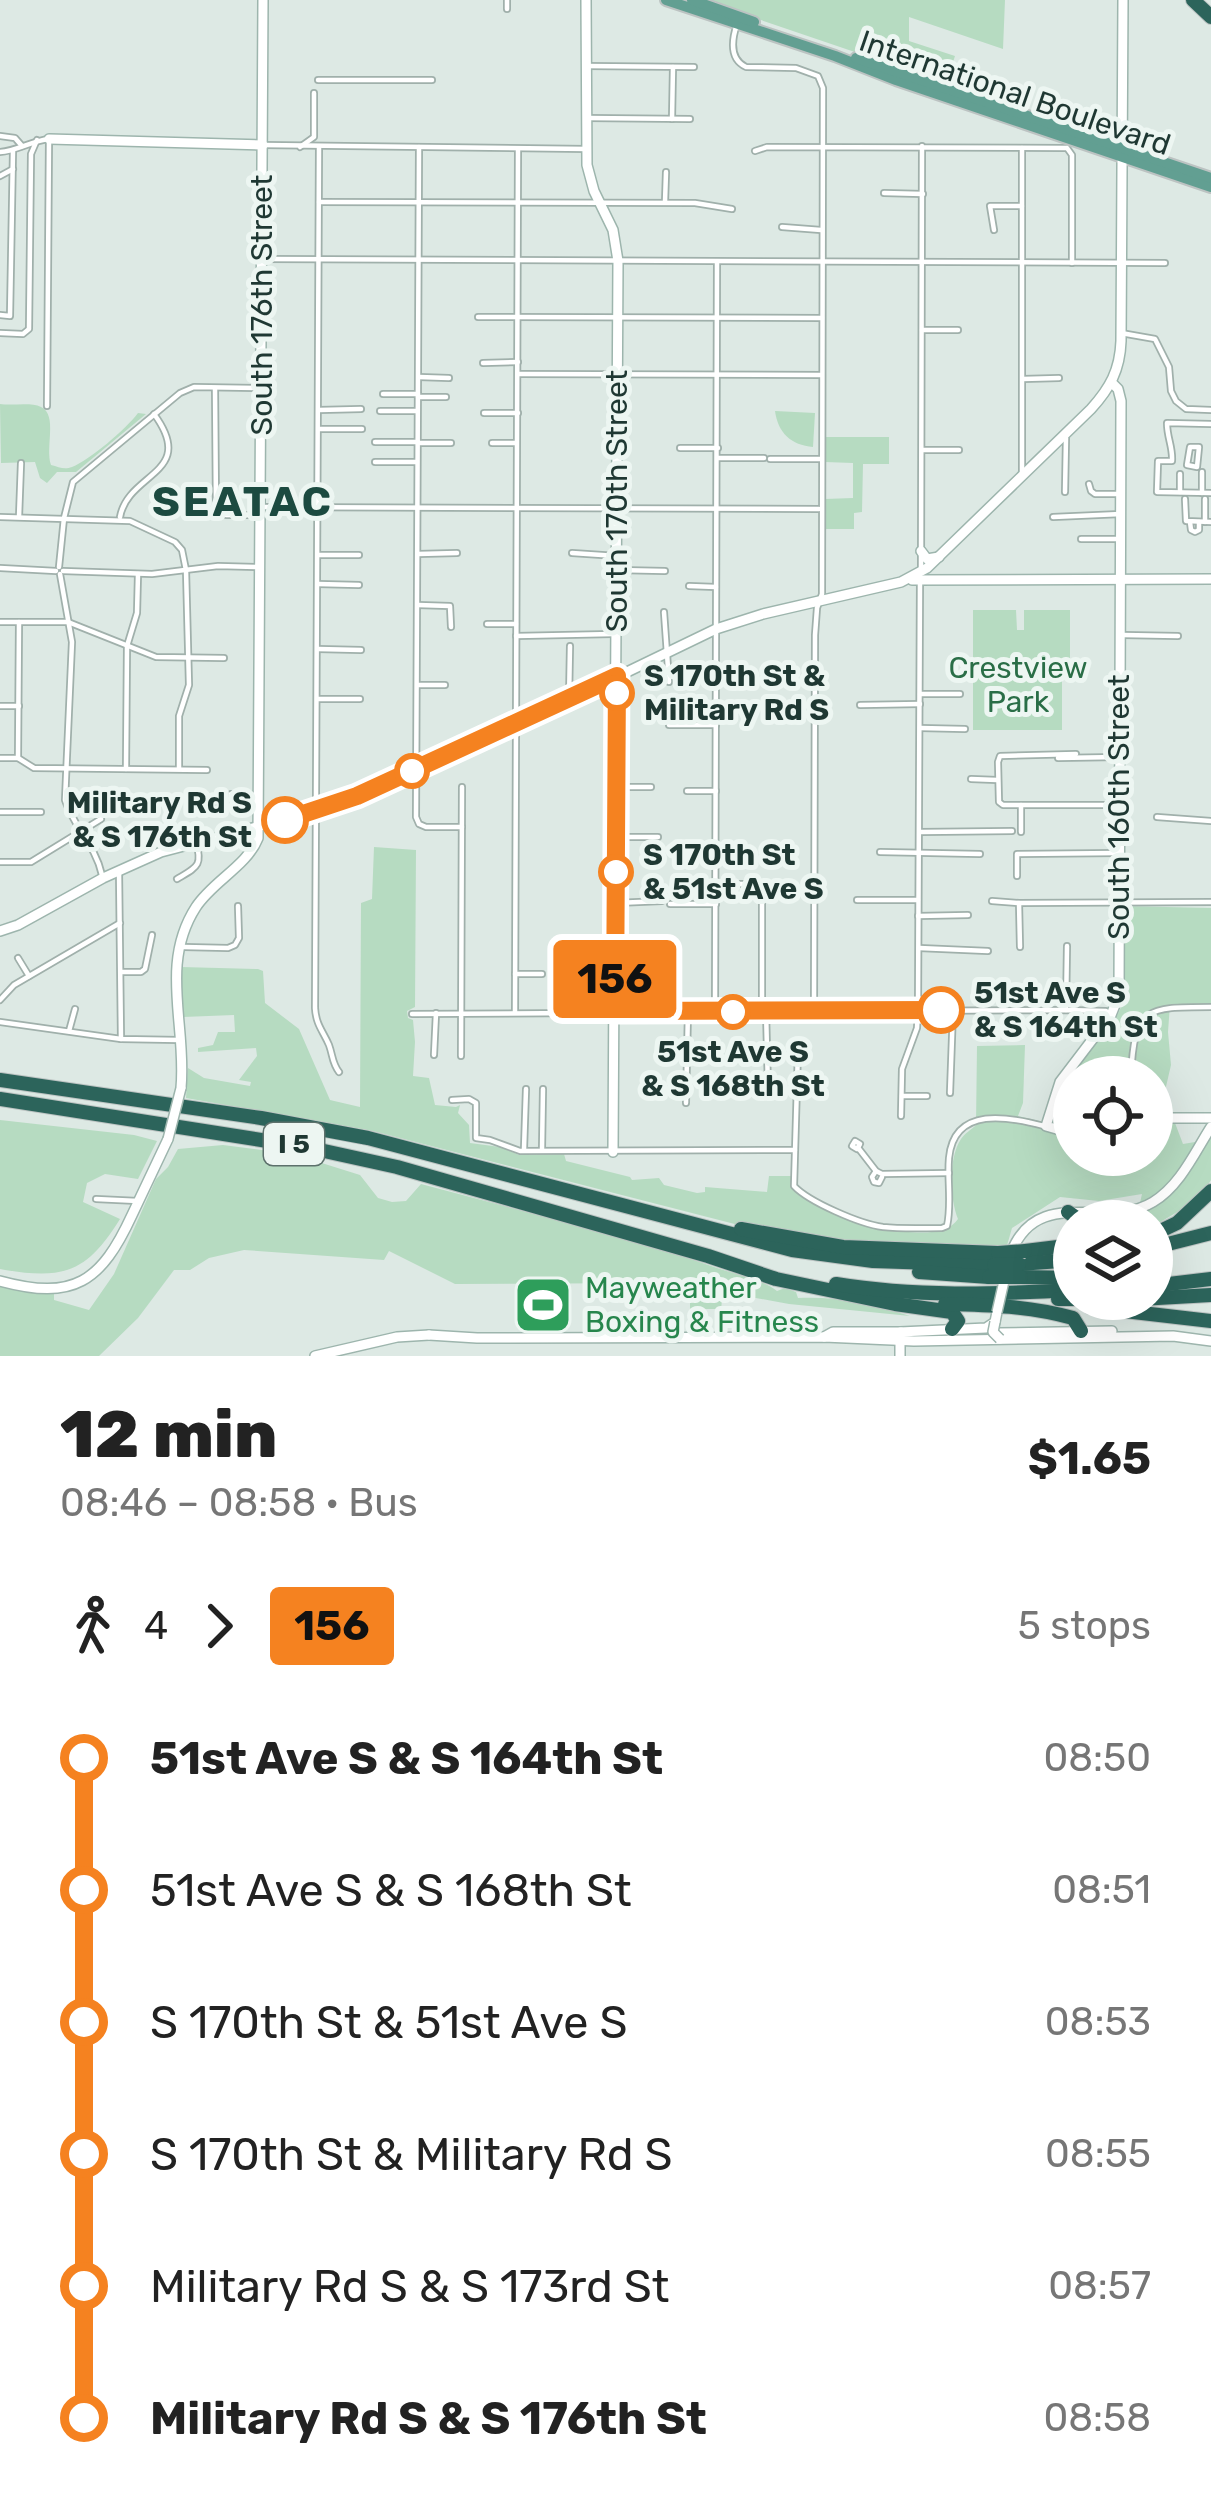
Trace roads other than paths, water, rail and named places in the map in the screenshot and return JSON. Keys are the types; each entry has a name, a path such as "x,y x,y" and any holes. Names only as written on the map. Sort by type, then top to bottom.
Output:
{"highway":[{"path":"1192,0 1209,5"},
{"name":"I 5","path":"0,1080 368,1138 792,1250 996,1269 1022,1261 1053,1260"},
{"name":"I 5","path":"0,1099 306,1147 397,1167 754,1270 888,1292 1053,1292"},
{"path":"1173,1225 1211,1191"},
{"path":"602,1202 615,1198 756,1232 996,1269 1053,1250"},
{"path":"1173,1243 1211,1233"},
{"name":"I 5","path":"1022,1261 1053,1271"},
{"path":"754,1270 874,1300 952,1312 958,1321 952,1329"},
{"path":"1173,1280 1211,1277"},
{"name":"I 5","path":"916,1292 1026,1298 1211,1295"},
{"path":"1026,1298 1211,1318"},
{"path":"874,1300 1009,1305 1042,1310 1070,1326"}],"main road":[{"name":"International Boulevard","path":"665,0 1211,182"},
{"name":"International Boulevard","path":"691,0 1123,153"},
{"path":"737,23 754,22"}],"street":[{"name":"South 176th Street","path":"259,827 263,0"},
{"name":"South 170th Street","path":"586,0 586,149 590,179 613,230 619,261 614,1151"},
{"name":"South 160th Street","path":"1046,1126 1060,1082 1111,1015 1119,995 1121,401 1112,383 1121,333 1123,0"},
{"path":"737,23 737,61 745,66 796,68 818,76 823,88 814,1010"},
{"path":"586,66 694,67"},
{"path":"672,119 673,67"},
{"path":"318,80 432,80"},
{"path":"300,146 314,137 314,93"},
{"path":"587,118 690,119"},
{"path":"0,136 15,138 22,146"},
{"path":"0,333 27,331 31,154 43,140"},
{"path":"43,140 47,406"},
{"path":"0,152 43,140 586,149"},
{"path":"901,1117 903,1063 919,1010 922,146"},
{"path":"319,147 316,1018 339,1072"},
{"path":"419,147 416,817 426,827 462,827"},
{"path":"755,151 767,147 1064,148 1072,152 1072,262"},
{"path":"515,1012 518,148"},
{"path":"1022,148 1022,476"},
{"path":"0,315 10,316 13,151"},
{"path":"0,176 13,169"},
{"path":"665,204 666,172"},
{"path":"884,193 922,194"},
{"path":"320,202 695,203 732,209"},
{"path":"994,230 990,206 1022,206"},
{"path":"782,227 821,230"},
{"path":"263,260 1165,263"},
{"path":"715,1011 717,262"},
{"path":"478,317 821,318"},
{"path":"922,330 958,330"},
{"path":"1121,333 1155,339 1169,367 1176,401 1186,409 1211,410"},
{"path":"483,363 518,362"},
{"path":"518,374 821,375"},
{"path":"418,377 449,378"},
{"path":"1022,379 1059,378"},
{"path":"921,576 1112,383"},
{"path":"215,388 215,503 226,515 319,507 821,509"},
{"path":"103,878 95,851 66,806 71,642 60,570 70,487 187,389 262,388"},
{"path":"382,394 446,397"},
{"path":"319,410 361,410"},
{"path":"380,411 418,411"},
{"path":"484,412 518,413"},
{"path":"119,520 124,503 165,462 168,438 154,414"},
{"path":"1211,424 1167,423 1172,461 1158,461 1157,492 1211,493"},
{"path":"319,429 362,429"},
{"path":"1065,492 1066,433"},
{"path":"375,442 451,443"},
{"path":"492,443 518,443"},
{"path":"1199,447 1211,446"},
{"path":"680,448 718,448"},
{"path":"922,450 959,450"},
{"path":"718,458 821,459"},
{"path":"375,462 418,462"},
{"path":"19,517 21,464"},
{"path":"1180,474 1187,519 1195,532 1205,522 1202,472"},
{"path":"1089,484 1095,494 1121,494"},
{"path":"1053,517 1121,514"},
{"path":"1175,514 1187,519"},
{"path":"0,517 119,520 175,542 182,550 189,685 179,716 179,769"},
{"path":"1081,539 1121,539"},
{"path":"921,550 927,559 936,560"},
{"path":"418,554 457,553"},
{"path":"572,553 617,556"},
{"path":"319,555 359,555"},
{"path":"936,560 931,572 938,579"},
{"path":"0,568 138,574 260,566"},
{"path":"616,570 665,571"},
{"path":"126,769 127,646 136,614 138,574"},
{"path":"0,932 161,852 317,811 716,629 765,613 921,576 1211,579"},
{"path":"318,584 359,585"},
{"path":"689,586 716,586"},
{"path":"418,605 449,606 451,627"},
{"path":"664,612 669,682"},
{"path":"0,622 68,622 156,657 224,658"},
{"path":"18,758 20,622"},
{"path":"487,624 516,624"},
{"path":"516,636 616,634"},
{"path":"1120,634 1178,636"},
{"path":"568,700 570,646"},
{"path":"318,649 361,650"},
{"path":"418,685 445,685"},
{"path":"920,694 960,694"},
{"path":"318,698 360,699"},
{"path":"860,705 920,704"},
{"path":"0,706 19,706"},
{"path":"669,724 716,725"},
{"path":"920,728 965,729"},
{"path":"1076,754 999,757 1000,804 1118,806"},
{"path":"1058,758 1118,757"},
{"path":"0,758 18,758 30,767 207,770"},
{"path":"971,779 997,780"},
{"path":"461,1056 462,787"},
{"path":"616,787 651,787"},
{"path":"686,791 716,791"},
{"path":"231,794 259,795"},
{"path":"1021,805 1021,832"},
{"path":"0,812 41,812"},
{"path":"1157,818 1211,821"},
{"path":"0,862 31,862 100,819"},
{"path":"0,1281 44,1289 79,1282 108,1262 168,1139 181,1088 175,986 178,947 198,903 252,851 259,827"},
{"path":"920,832 1012,831"},
{"path":"616,837 658,837"},
{"path":"178,879 199,864 197,844"},
{"path":"880,853 980,854"},
{"path":"1017,876 1017,854 1118,853"},
{"path":"119,871 121,1039"},
{"path":"716,884 769,884"},
{"path":"762,900 768,1088"},
{"path":"857,900 918,900"},
{"path":"992,901 1211,902"},
{"path":"616,903 716,904"},
{"path":"1018,903 1020,947"},
{"path":"178,947 235,945 238,905"},
{"path":"918,916 968,915"},
{"path":"1,995 120,923"},
{"path":"121,973 145,969 152,935"},
{"path":"1066,1010 1067,946"},
{"path":"919,948 988,951"},
{"path":"18,958 29,976"},
{"path":"515,974 542,974"},
{"path":"1133,1056 1135,1032 1146,1016 1163,1008 1211,1007"},
{"path":"69,1031 75,1009"},
{"path":"950,1093 952,1010"},
{"path":"412,1014 1106,1010 1111,1015"},
{"path":"686,1102 688,1011"},
{"path":"434,1055 436,1013"},
{"path":"0,1022 121,1039 181,1040"},
{"path":"798,1050 796,1189 875,1225 947,1226 952,1145 976,1121 998,1115 1053,1128"},
{"path":"524,1151 526,1089"},
{"path":"542,1151 543,1089"},
{"path":"901,1096 927,1096"},
{"path":"452,1100 476,1103 476,1138 524,1151 795,1150"},
{"path":"1157,1200 1175,1183 1211,1123 1173,1120"},
{"path":"859,1148 879,1173 949,1173"},
{"path":"96,1198 138,1201"},
{"path":"992,1329 996,1269 1023,1232 1041,1218 1053,1218"},
{"path":"315,1356 397,1337 429,1335 844,1340 978,1337 992,1329 1070,1326 1211,1341"},
{"path":"824,1337 833,1332 901,1337 986,1328 1173,1336"},
{"path":"844,1340 865,1332"},
{"path":"470,1335 470,1356"},
{"path":"897,1356 901,1337"}],"place":[{"name":"S 170th St & Military Rd S","path":"617,693"},
{"name":"Military Rd S & S 176th St","path":"285,820"},
{"name":"S 170th St & 51st Ave S","path":"616,872"},
{"name":"51st Ave S & S 164th St","path":"941,1010"},
{"name":"51st Ave S & S 168th St","path":"733,1012"},
{"name":"Mayweather Boxing & Fitness","path":"543,1305"}],"district":[{"name":"SEATAC","path":"243,502"}],"park label":[{"name":"Crestview Park","path":"1018,685"}]}
